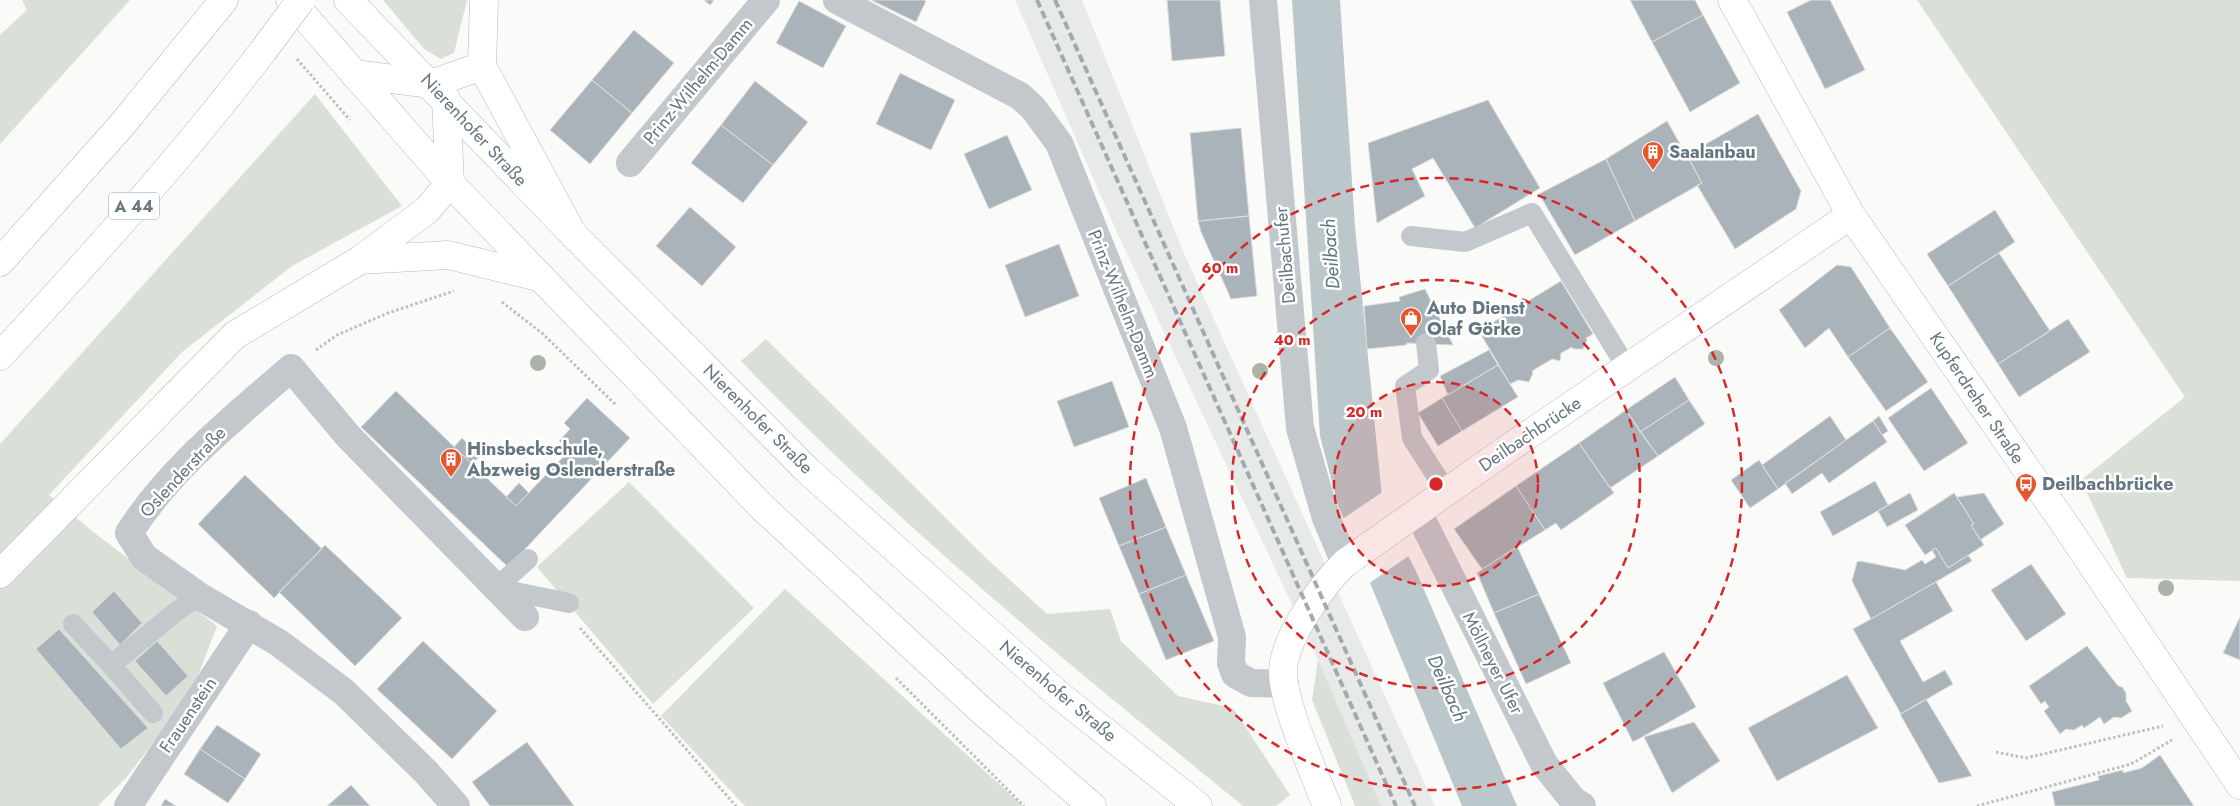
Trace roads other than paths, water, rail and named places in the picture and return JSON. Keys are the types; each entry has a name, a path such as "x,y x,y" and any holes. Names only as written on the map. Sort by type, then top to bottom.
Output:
{"main road":[{"path":"290,0 450,183 762,507 982,710 1092,806"},
{"name":"A 44","path":"0,356 54,298 172,163 263,51 301,0"},
{"name":"Nierenhofer Straße","path":"348,0 572,233 807,470 1059,695 1198,806"},
{"path":"484,0 482,66 572,233"},
{"name":"Kupferdreher Straße","path":"1732,0 1851,215 2240,785"},
{"path":"0,262 121,126 224,1"},
{"path":"354,74 438,92 482,66"},
{"path":"0,574 235,335 360,260 427,210 450,183 438,92"},
{"name":"Deilbachbrücke","path":"1288,696 1284,662 1295,634 1320,591 1347,562 1446,491 1851,215"},
{"path":"360,260 448,255 542,278"},
{"path":"1288,696 1327,806"}],"street":[{"name":"Prinz-Wilhelm-Damm","path":"630,163 766,0"},
{"name":"Prinz-Wilhelm-Damm","path":"837,0 1020,96 1033,108 1060,143 1173,428 1232,637 1231,663 1235,674 1251,683 1288,696"},
{"name":"Deilbachufer","path":"1263,0 1300,428 1326,518 1347,562"},
{"name":"Oslenderstraße","path":"456,806 426,772 344,692 279,643 199,596 144,557 129,533 145,508 201,448 291,368 348,436 496,588"},
{"name":"Möllneyer Ufer","path":"1409,518 1544,764 1573,800 1582,806"},
{"path":"496,588 525,618"},
{"name":"Frauenstein","path":"128,806 249,624"}],"lane":[{"path":"1411,236 1465,242 1532,213 1627,368"},
{"path":"1426,343 1429,370 1405,386 1412,438 1446,491"},
{"path":"496,588 528,559"},
{"path":"496,588 563,602"},
{"path":"111,665 177,611 199,596"},
{"path":"73,624 153,713"}],"water":[{"name":"Deilbach","path":"1292,0 1340,0 1355,227 1383,507 1416,571 1517,806 1462,806 1338,505 1320,436"}],"railway":[{"path":"1037,0 1396,806"},
{"path":"1055,0 1415,806"}],"place":[{"name":"Saalanbau","path":"1653,171"},
{"name":"Auto Dienst Olaf Görke","path":"1411,337"},
{"name":"Hinsbeckschule, Abzweig Oslenderstraße","path":"451,478"},
{"name":"Deilbachbrücke","path":"2026,503"}]}
